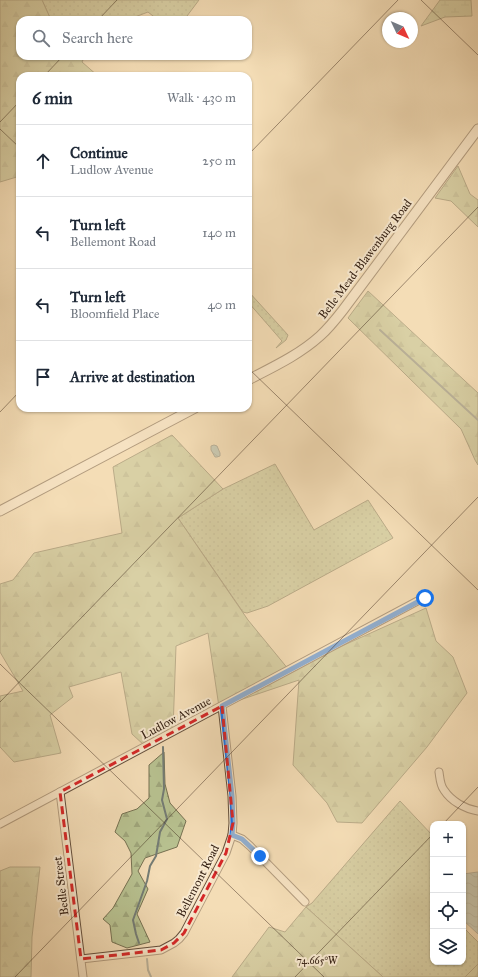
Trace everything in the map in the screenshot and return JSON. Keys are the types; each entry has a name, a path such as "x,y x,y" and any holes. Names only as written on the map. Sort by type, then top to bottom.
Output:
{"street":[{"name":"Belle Mead-Blawenburg Road","path":"252,378 294,355 331,325 478,129"},
{"path":"0,511 187,412"},
{"name":"Ludlow Avenue","path":"0,824 425,598"},
{"name":"Bellemont Road","path":"81,959 161,950 179,939 184,933 226,853 232,835 232,796 222,706"},
{"path":"439,772 443,790 448,796 465,807 478,811"},
{"name":"Bedle Street","path":"60,792 83,977"},
{"path":"232,835 242,839 250,846 305,902"}],"highlighted area":[{"path":"222,706 233,823 226,853 184,933 174,943 161,950 81,959 60,792"}],"green space":[{"path":"0,0 42,0 49,16 16,16 16,60 83,60 82,62 93,72 16,72 16,177 0,182"},
{"path":"42,0 199,0 187,16 153,16 148,12 138,16 49,16"},
{"path":"440,0 471,0 472,16 445,17 421,26"},
{"path":"458,166 470,194 478,200 478,227 451,201 435,198"},
{"path":"368,291 478,393 478,465 461,429 348,318"},
{"path":"252,295 288,335 286,340 276,348 282,341 252,307"},
{"path":"172,435 223,489 178,518 248,620 289,670 426,608 436,641 453,657 467,693 427,747 362,823 337,822 327,803 293,765 299,680 219,707 208,633 176,646 173,730 145,746 132,734 121,672 69,687 73,697 50,715 61,753 14,762 0,747 0,696 23,691 0,652 0,584 13,580 34,553 122,533 113,467"},
{"path":"275,464 314,530 368,500 393,538 268,606 247,613 243,612 178,518 223,489"},
{"path":"164,752 165,784 170,803 186,821 177,847 145,858 138,871 148,889 137,914 150,942 127,948 112,942 110,925 103,919 113,908 132,874 131,853 125,841 115,832 122,814 137,809 149,798 149,765"},
{"path":"400,801 430,833 430,965 466,965 466,930 478,942 478,964 465,977 383,977 306,907 312,903"},
{"path":"10,867 40,867 32,937 31,977 0,977 0,871"},
{"path":"306,907 383,977 232,977 269,927 285,932"},
{"path":"478,964 478,977 465,977"}],"water":[{"path":"211,446 217,446 220,456 215,457 211,450"},
{"path":"478,872 478,934 466,923 466,874"}],"waterway":[{"path":"380,330 478,420"},
{"path":"139,943 133,920 147,881 150,866 156,856 160,832 167,819 162,800 164,789 163,747"},
{"path":"147,959 148,970 151,977"}],"route":[{"path":"260,856 242,839 232,835 233,808 222,706 425,598"}]}
